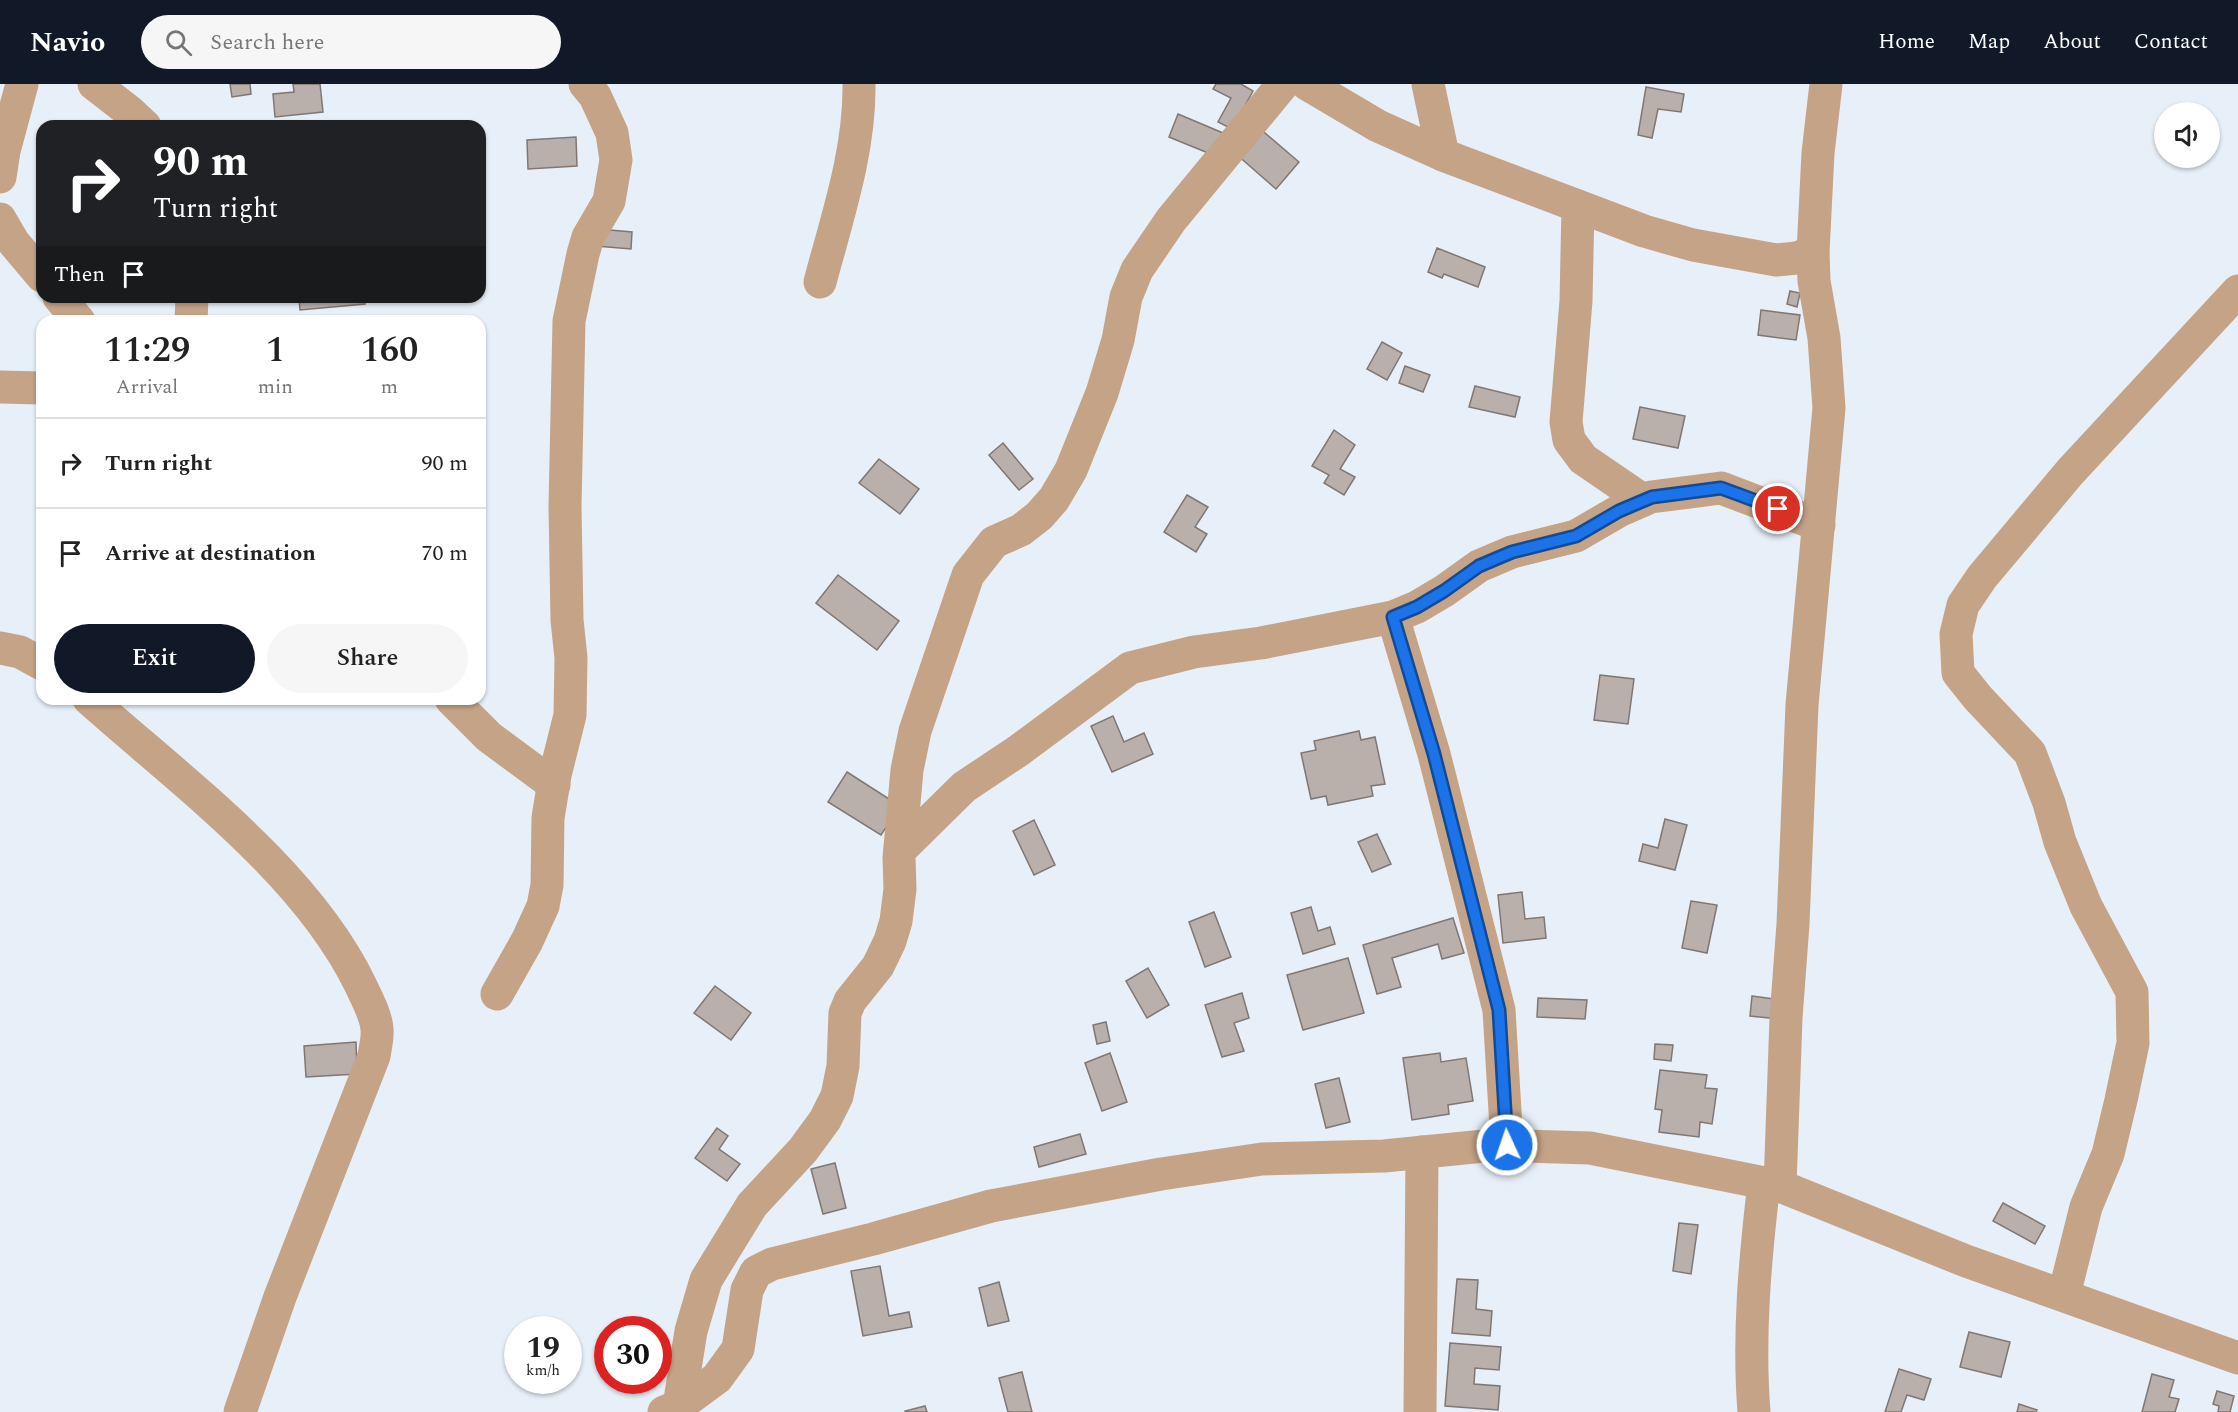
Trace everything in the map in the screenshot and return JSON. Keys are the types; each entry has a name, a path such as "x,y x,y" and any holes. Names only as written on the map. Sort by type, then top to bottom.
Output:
{"street":[{"path":"0,177 4,150 22,84"},
{"path":"94,84 139,120"},
{"path":"497,994 527,941 543,906 547,885 548,818 572,697 567,620 565,507 569,321 583,254 588,237 609,201 616,159 612,133 595,96 585,84"},
{"path":"820,282 854,143 859,107 859,84"},
{"path":"671,1409 706,1280 752,1205 803,1150 825,1120 837,1096 843,1066 845,1013 850,1001 878,966 890,941 896,921 907,770 915,731 969,575 994,542 1021,530 1039,516 1054,499 1079,453 1101,393 1118,340 1126,297 1137,270 1171,220 1283,84"},
{"path":"1307,84 1378,126 1443,155 1644,231 1693,245 1776,260 1797,258 1813,252"},
{"path":"1428,84 1443,155"},
{"path":"1754,1412 1752,1387 1754,1268 1772,1185 1793,924 1802,705 1829,408 1824,338 1814,281 1813,252 1818,153 1826,84"},
{"path":"1578,206 1576,301 1566,423 1569,440 1582,459 1643,500"},
{"path":"0,219 14,243 36,269"},
{"path":"2064,1295 2086,1207 2109,1154 2133,1043 2132,992 2086,906 2060,842 2049,803 2030,753 1978,698 1958,673 1956,634 1963,605 1982,577 2070,472 2238,291"},
{"path":"64,303 74,315"},
{"path":"0,387 36,388"},
{"path":"900,850 964,787 1018,751 1130,669 1194,652 1261,643 1393,617 1417,607 1444,591 1479,566 1512,552 1576,536 1643,500 1684,491 1721,488 1819,525"},
{"path":"1393,617 1434,754 1499,1010 1507,1145"},
{"path":"0,648 20,652 36,660"},
{"path":"96,705 236,828 308,903 349,961 368,1002 377,1029 374,1056 280,1297 240,1412"},
{"path":"457,705 489,737 554,785"},
{"path":"671,1409 717,1378 738,1349 747,1290 756,1272 772,1264 991,1206 1161,1174 1262,1159 1384,1156 1507,1145 1590,1148 1772,1185 1966,1261 2238,1358"},
{"path":"1420,1412 1422,1152"}],"building":[{"path":"230,84 250,84 251,94 232,97"},
{"path":"293,84 320,84 323,112 275,117 273,94 294,92"},
{"path":"1216,84 1241,84 1253,91 1232,129 1218,122 1231,98 1213,89"},
{"path":"1646,87 1684,94 1681,112 1658,109 1652,138 1638,135"},
{"path":"1178,114 1223,133 1213,155 1169,137"},
{"path":"1258,127 1299,162 1276,189 1236,154"},
{"path":"576,137 577,166 528,169 527,140"},
{"path":"598,229 632,232 631,249 596,246"},
{"path":"1437,248 1485,267 1478,287 1444,274 1442,278 1428,272"},
{"path":"1790,291 1800,293 1797,307 1787,304"},
{"path":"299,303 365,304 300,310"},
{"path":"1761,310 1800,315 1796,340 1758,335"},
{"path":"1382,342 1402,353 1387,380 1367,369"},
{"path":"1405,366 1430,375 1423,392 1399,383"},
{"path":"1475,386 1520,397 1515,417 1469,407"},
{"path":"1640,407 1685,416 1678,448 1633,439"},
{"path":"1334,430 1355,445 1340,469 1355,477 1344,495 1324,483 1329,475 1312,466"},
{"path":"1003,443 1033,479 1019,490 989,455"},
{"path":"879,459 919,489 900,514 859,483"},
{"path":"1187,495 1208,507 1195,527 1207,534 1196,552 1164,532"},
{"path":"838,575 899,621 877,650 816,603"},
{"path":"1600,675 1634,679 1628,724 1594,720"},
{"path":"1113,716 1124,742 1144,733 1153,754 1112,772 1091,726"},
{"path":"1359,731 1361,740 1375,737 1385,784 1371,786 1373,796 1328,805 1326,796 1311,799 1301,753 1316,750 1314,741"},
{"path":"847,772 900,806 881,835 828,802"},
{"path":"1665,819 1687,825 1675,870 1639,861 1643,844 1658,848"},
{"path":"1034,820 1055,865 1034,875 1013,831"},
{"path":"1377,834 1391,864 1372,872 1358,842"},
{"path":"1522,892 1525,919 1544,917 1546,938 1503,943 1498,895"},
{"path":"1691,901 1717,905 1707,953 1682,948"},
{"path":"1311,907 1318,931 1330,927 1335,944 1303,954 1291,913"},
{"path":"1214,912 1231,957 1205,967 1189,922"},
{"path":"1453,918 1464,953 1442,959 1438,944 1392,958 1401,987 1377,994 1363,945"},
{"path":"1348,958 1364,1013 1303,1030 1287,975"},
{"path":"1148,968 1169,1005 1147,1018 1126,981"},
{"path":"715,986 751,1013 731,1040 694,1013"},
{"path":"1242,993 1249,1018 1234,1023 1244,1051 1222,1057 1205,1005"},
{"path":"1752,996 1781,1000 1779,1019 1750,1016"},
{"path":"1538,998 1587,1000 1585,1019 1537,1017"},
{"path":"1106,1022 1110,1041 1097,1044 1093,1025"},
{"path":"356,1042 357,1074 306,1077 304,1046"},
{"path":"1655,1044 1673,1045 1671,1061 1654,1059"},
{"path":"1110,1053 1127,1102 1102,1111 1085,1063"},
{"path":"1440,1053 1441,1062 1466,1058 1473,1101 1448,1105 1449,1114 1412,1120 1403,1058"},
{"path":"1660,1070 1707,1075 1705,1088 1717,1089 1712,1124 1700,1122 1699,1137 1659,1132 1662,1110 1655,1109"},
{"path":"1339,1078 1350,1122 1326,1128 1315,1084"},
{"path":"717,1128 728,1136 719,1149 740,1164 727,1181 695,1158"},
{"path":"1080,1134 1086,1154 1039,1167 1034,1147"},
{"path":"835,1163 846,1208 823,1214 811,1169"},
{"path":"2003,1203 2045,1226 2035,1244 1993,1221"},
{"path":"1679,1223 1698,1225 1691,1274 1673,1271"},
{"path":"880,1266 889,1316 909,1312 912,1327 863,1336 851,1271"},
{"path":"1457,1279 1478,1280 1476,1309 1492,1311 1490,1336 1452,1333"},
{"path":"999,1282 1009,1321 988,1326 979,1288"},
{"path":"1969,1332 2010,1342 2001,1377 1960,1367"},
{"path":"1450,1343 1501,1347 1499,1370 1475,1368 1474,1384 1500,1386 1498,1410 1445,1406"},
{"path":"1899,1369 1931,1379 1924,1400 1907,1395 1901,1412 1885,1412"},
{"path":"1022,1372 1032,1412 1008,1412 999,1378"},
{"path":"2152,1374 2174,1380 2169,1397 2179,1399 2175,1412 2142,1412"},
{"path":"2217,1391 2234,1396 2230,1412 2218,1412 2219,1406 2213,1404"},
{"path":"2019,1404 2037,1410 2036,1412 2017,1412"},
{"path":"925,1406 927,1412 905,1412 905,1411"}],"route":[{"path":"1507,1145 1499,1010 1434,754 1393,617 1417,607 1444,591 1479,566 1512,552 1576,536 1619,511 1652,497 1684,491 1721,488 1778,509"}]}
